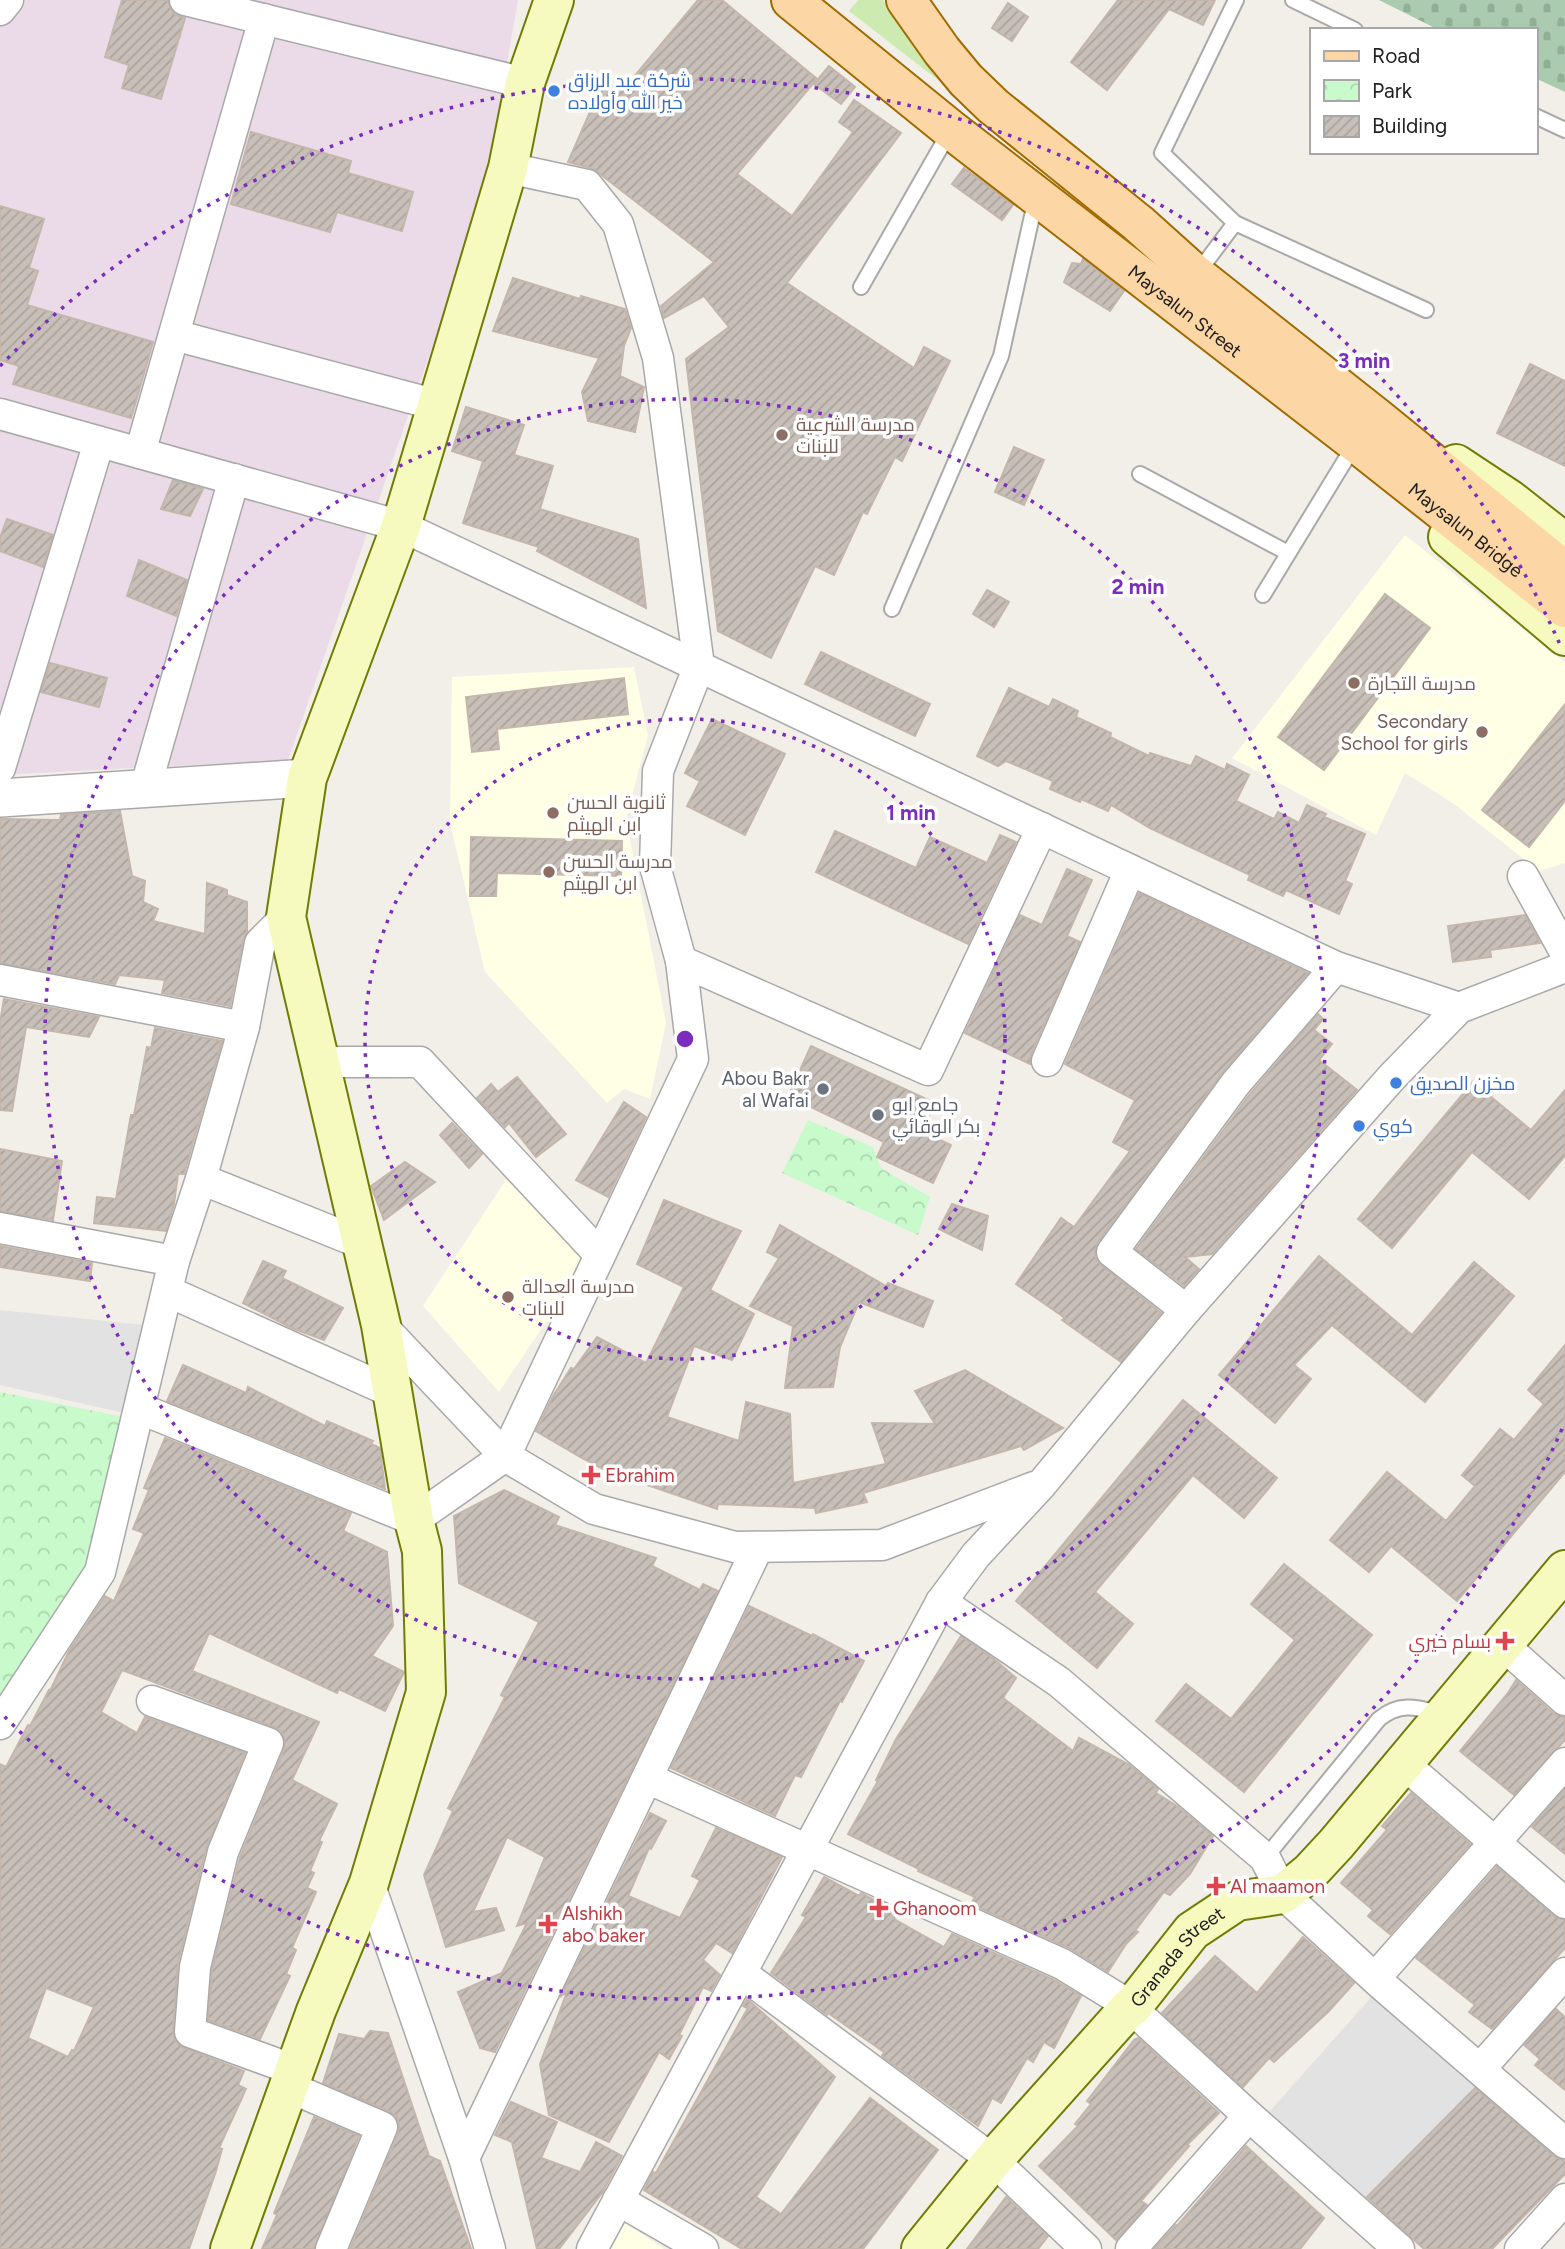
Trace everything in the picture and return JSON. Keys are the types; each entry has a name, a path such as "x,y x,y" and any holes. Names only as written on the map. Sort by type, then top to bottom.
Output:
{"main road":[{"path":"230,2249 316,2011 369,1883 426,1692 422,1551 414,1520 394,1394 381,1325 286,917 307,778 401,526 508,168 525,83 554,0"},
{"name":"Maysalun Street","path":"906,0 966,80 993,106 1138,223 1196,275 1366,437 1402,494 1565,636"},
{"name":"Maysalun Street","path":"814,7 942,122 1112,256 1366,437 1443,456 1509,499 1565,543"},
{"path":"942,122 966,80"},
{"path":"1112,256 1138,223"},
{"name":"Maysalun Bridge","path":"1366,437 1565,571"},
{"name":"Maysalun Bridge","path":"1366,437 1565,608"},
{"path":"1283,1894 1310,1872 1336,1844 1565,1570"},
{"name":"Granada Street","path":"921,2249 993,2160 1131,2007 1192,1931 1237,1901 1283,1894"}],"street":[{"path":"0,10 8,0"},
{"path":"185,0 525,83"},
{"path":"140,453 264,19"},
{"path":"141,1409 414,1520 505,1456 693,1059 681,961 655,866 657,771 699,666 658,359 618,224 587,185 508,168"},
{"path":"174,335 437,405"},
{"path":"0,414 401,526 1336,967 1459,1008"},
{"path":"0,768 99,442"},
{"path":"145,789 234,479"},
{"path":"0,798 307,778"},
{"path":"681,961 928,1070 1042,828"},
{"path":"1047,1061 1130,870"},
{"path":"1523,876 1565,952"},
{"path":"0,1724 100,1572 141,1409 174,1261 201,1179 244,1027 260,943 286,917"},
{"path":"1186,1310 1112,1252 1236,1083 1336,967"},
{"path":"592,2249 941,1602 976,1555 1041,1485 1186,1310 1392,1077 1459,1008 1565,967"},
{"path":"0,980 244,1027"},
{"path":"320,1062 420,1062 600,1255"},
{"path":"201,1179 362,1244"},
{"path":"0,1228 174,1261"},
{"path":"167,1291 394,1394"},
{"path":"381,1325 505,1456 594,1508 735,1547 882,1545 1041,1485"},
{"path":"464,2158 758,1547"},
{"path":"941,1602 1059,1682 1265,1858 1283,1894 1565,2143"},
{"path":"1503,1644 1565,1700"},
{"path":"152,1701 268,1743 223,1852 195,1967 190,2032 292,2078 382,2127 331,2249"},
{"path":"1403,1763 1565,1903"},
{"path":"1375,1978 1565,1763"},
{"path":"647,1778 1062,1964 1131,2007 1399,2249"},
{"path":"369,1883 464,2158 490,2249"},
{"path":"741,1973 993,2160 1086,2249"},
{"path":"1480,2069 1565,1973"},
{"path":"1131,2249 1249,2116"},
{"path":"1520,2249 1565,2199"},
{"path":"618,2200 703,2249"}],"lane":[{"path":"1236,0 1162,153 1235,223 1426,310"},
{"path":"1293,0 1351,28"},
{"path":"1537,117 1565,130"},
{"path":"861,287 942,122"},
{"path":"892,609 1000,356 1037,197"},
{"path":"1196,275 1235,223"},
{"path":"1263,595 1366,437"},
{"path":"1140,474 1288,554"},
{"path":"1265,1858 1378,1719 1392,1710 1409,1705 1444,1714"}],"shaded area":[{"path":"0,0 518,0 483,201 288,760 0,775"},
{"path":"1405,535 1565,663 1565,863 1539,871 1454,804 1405,773 1376,835 1232,758"},
{"name":"مدرسة الحسن ابن الهيثم","path":"634,667 648,735 626,819 666,1023 650,1099 624,1089 607,1103 485,972 450,823 452,677"},
{"path":"511,1172 591,1255 499,1392 423,1306"},
{"path":"0,1310 154,1326 133,1415 0,1385"},
{"path":"1382,1985 1491,2072 1347,2218 1254,2129"},
{"path":"625,2223 664,2249 611,2249"}],"green space":[{"path":"858,0 883,0 938,80 849,11"},
{"path":"1379,0 1565,0 1565,92 1537,79 1537,28 1435,28"},
{"path":"808,1120 873,1147 881,1168 930,1197 918,1235 782,1173"},
{"path":"0,1392 129,1418 93,1568 0,1712"}],"building":[{"path":"122,0 165,0 173,13 185,18 161,99 122,88 129,65 105,57"},
{"path":"698,0 722,0 817,79 737,174 792,216 853,132 839,122 854,100 901,133 787,283 914,368 924,347 950,361 902,461 895,457 867,514 863,512 834,575 815,566 771,658 718,631 686,359 729,327 704,296 664,318 661,306 714,262 600,174 591,168 568,162 590,112 587,111 600,80 623,90"},
{"path":"1118,0 1215,0 1203,25 1169,9 1107,90 1071,62"},
{"path":"1008,3 1028,17 1012,41 992,28"},
{"path":"829,66 855,87 841,104 814,84"},
{"path":"251,132 351,161 348,173 413,192 402,231 337,212 330,232 231,204"},
{"path":"964,168 1013,205 1002,220 952,184"},
{"path":"0,206 44,219 29,268 38,271 27,305 153,342 131,418 13,384 19,366 0,360"},
{"path":"1083,259 1124,291 1110,311 1064,282 1072,263 1081,264"},
{"path":"513,278 580,299 581,296 625,309 631,328 624,346 620,376 644,387 635,432 588,421 582,392 599,358 493,331"},
{"path":"1530,364 1565,381 1565,466 1497,433"},
{"path":"466,407 524,425 514,455 553,466 540,509 638,539 646,608 537,551 539,547 463,523 483,461 452,451"},
{"path":"1014,447 1044,460 1024,505 995,492"},
{"path":"173,480 203,489 190,516 161,509"},
{"path":"7,519 53,535 43,567 0,551 0,538"},
{"path":"139,560 187,580 176,616 127,596"},
{"path":"987,590 1009,602 994,627 973,614"},
{"name":"مدرسة التجارة","path":"1385,594 1430,628 1324,770 1278,737"},
{"path":"821,652 930,704 915,736 805,684"},
{"path":"50,663 107,678 99,707 41,692"},
{"path":"624,678 628,714 497,729 499,749 472,752 466,697"},
{"path":"1009,688 1049,707 1053,699 1078,711 1076,717 1111,733 1110,737 1149,756 1150,753 1191,766 1196,756 1225,770 1227,764 1249,775 1236,801 1274,819 1278,812 1299,823 1307,805 1326,814 1324,817 1365,834 1345,881 1352,884 1339,914 1286,890 1283,896 1248,880 1250,875 1150,828 1111,805 1108,811 1081,799 1080,802 1050,789 1053,781 1006,761 998,766 977,756"},
{"path":"1565,704 1565,801 1529,847 1482,810"},
{"path":"712,719 785,754 745,835 687,806 700,781 685,773"},
{"path":"120,811 132,876 145,881 143,902 158,909 153,921 205,934 207,883 227,890 227,895 247,902 247,932 243,940 230,1006 162,993 165,980 119,975 115,984 0,963 0,819 60,820 61,815"},
{"path":"835,831 916,868 930,837 987,863 1000,835 1016,842 968,944 816,872"},
{"path":"471,837 622,841 621,876 497,873 496,896 470,896"},
{"path":"1067,869 1092,880 1067,936 1080,942 1031,1054 1030,1064 965,1033 1020,915 1042,925"},
{"path":"1139,893 1308,973 1222,1073 1098,1242 1096,1259 1101,1265 1161,1313 1121,1362 1016,1284 1061,1218 1074,1227 1130,1151 1113,1142 1135,1100 1065,1064"},
{"path":"1525,915 1540,943 1490,950 1491,957 1453,962 1448,926"},
{"path":"4,999 99,1017 89,1037 26,1027 12,1111 0,1110 0,1022"},
{"path":"1318,1014 1323,1019 1314,1030 1332,1044 1319,1060 1357,1090 1212,1254 1185,1257 1199,1269 1184,1286 1136,1249 1250,1094"},
{"path":"155,1028 222,1041 184,1174 178,1174 174,1204 166,1231 94,1223 97,1197 116,1199 131,1115 134,1115 147,1047 151,1048"},
{"name":"جامع ابو بكر الوقائي","path":"811,1046 935,1103 922,1132 951,1145 933,1183 877,1157 884,1142 788,1096"},
{"path":"517,1077 566,1134 536,1157 509,1123 505,1127 477,1098 491,1084 498,1092"},
{"path":"1473,1082 1531,1130 1565,1090 1565,1156 1529,1199 1472,1152 1392,1248 1358,1219"},
{"path":"624,1102 646,1117 608,1197 576,1180"},
{"path":"452,1123 482,1154 469,1168 440,1135"},
{"path":"0,1149 62,1161 53,1220 0,1211"},
{"path":"405,1162 435,1182 384,1220 371,1186"},
{"path":"664,1200 741,1231 710,1290 754,1314 732,1360 694,1346 667,1417 739,1441 746,1402 790,1414 793,1483 886,1464 872,1423 935,1424 915,1391 965,1370 1063,1428 1024,1450 1021,1446 863,1493 867,1502 816,1513 815,1508 718,1504 717,1509 630,1479 628,1482 580,1457 536,1431 553,1396 571,1368 574,1369 597,1337 646,1363 684,1287 637,1264"},
{"path":"952,1204 988,1216 982,1250 939,1229"},
{"path":"780,1225 886,1286 888,1283 933,1301 923,1327 859,1302 840,1347 833,1387 785,1388 793,1326 750,1306 779,1258 767,1252"},
{"path":"0,1246 92,1263 90,1281 0,1267"},
{"path":"1319,1256 1412,1335 1474,1262 1514,1296 1425,1402 1332,1325 1294,1365 1311,1379 1275,1423 1219,1375"},
{"path":"263,1261 286,1271 282,1278 343,1308 324,1340 292,1328 243,1303"},
{"path":"1565,1345 1565,1472 1457,1601 1391,1546 1369,1572 1330,1540 1387,1472 1446,1521 1475,1486 1462,1475 1500,1429 1514,1440 1544,1404 1528,1390"},
{"path":"183,1365 246,1393 248,1387 325,1426 327,1421 373,1441 371,1444 380,1448 385,1489 167,1401"},
{"path":"1183,1400 1277,1478 1244,1518 1193,1475 1095,1592 1133,1624 1097,1668 1016,1601"},
{"path":"165,1438 351,1513 343,1531 387,1552 393,1626 372,1656 404,1672 385,1711 339,1689 337,1693 209,1633 192,1671 319,1722 292,1780 337,1804 319,1841 322,1842 310,1871 314,1873 307,1888 316,1892 292,1948 296,1950 286,1974 290,1976 260,2039 208,2020 212,1970 240,1857 284,1750 285,1740 281,1731 274,1727 122,1670 101,1712 137,1733 145,1717 245,1753 206,1848 178,1963 173,2031 175,2041 184,2048 244,2071 238,2085 246,2089 219,2148 222,2149 216,2171 189,2249 0,2249 0,1764 6,1767 50,1691 69,1651 105,1596 114,1601 144,1533 133,1529 149,1490 144,1488","holes":["46,1988 94,2007 74,2051 72,2050 68,2057 28,2038"]},
{"path":"504,1490 559,1517 555,1525 656,1558 652,1566 700,1590 703,1584 718,1591 495,2052 480,2048 458,1992 502,1973 527,1923 517,1926 545,1857 507,1837 473,1912 496,1908 504,1930 446,1947 424,1875 453,1811 448,1808 505,1697 501,1695 539,1622 459,1583 454,1516"},
{"path":"1284,1564 1372,1635 1244,1792 1156,1721 1186,1684 1231,1719 1295,1640 1251,1604"},
{"path":"749,1606 812,1636 813,1634 864,1661 801,1777 795,1775 775,1816 671,1768"},
{"path":"961,1636 1016,1678 1003,1698 1073,1751 1079,1738 1128,1764 1158,1789 1156,1793 1177,1806 1213,1836 1190,1874 1170,1895 1164,1892 1108,1972 1069,1948 971,1904 975,1897 848,1834 878,1781 876,1780 896,1739"},
{"path":"1516,1680 1553,1713 1565,1717 1565,1740 1514,1795 1460,1751"},
{"path":"1565,1789 1565,1854 1532,1827"},
{"path":"1411,1793 1470,1844 1390,1934 1368,1916 1373,1910 1341,1883 1387,1830 1382,1826"},
{"path":"650,1813 666,1821 651,1849 649,1848 628,1896 680,1918 700,1880 692,1876 716,1828 782,1857 732,1953 716,1943 703,1960 720,1975 711,1991 703,1987 669,2059 659,2052 609,2142 549,2115 540,2064 567,1992 561,1996"},
{"path":"1497,1867 1554,1916 1565,1920 1565,1948 1492,2029 1469,2012 1475,2005 1416,1958"},
{"path":"824,1877 897,1912 894,1919 944,1947 952,1934 1054,1980 1081,1996 1054,2048 1044,2042 1033,2062 1027,2058 1001,2103 992,2098 978,2126 882,2056 884,2052 828,2013 827,2015 771,1973 806,1917 802,1915"},
{"path":"1303,1937 1354,1983 1329,2011 1274,2062 1269,2058 1243,2087 1162,2013 1215,1956 1257,1993"},
{"path":"747,1999 835,2077 756,2197 781,2214 870,2098 938,2150 863,2249 742,2249 644,2190 749,2006 743,2006"},
{"path":"1556,2009 1565,2017 1565,2090 1535,2065 1540,2059 1524,2045"},
{"path":"370,2031 388,2033 429,2156 440,2161 471,2249 350,2249 398,2134 399,2124 396,2116 389,2111 323,2083 339,2034 364,2039"},
{"path":"1138,2038 1219,2113 1187,2145 1189,2146 1141,2201 1147,2205 1116,2240 1039,2166 1078,2126 1075,2124 1091,2104 1087,2101"},
{"path":"1475,2088 1554,2156 1565,2161 1565,2174 1492,2249 1424,2249 1367,2197"},
{"path":"511,2102 557,2122 541,2158 580,2172 596,2142 622,2156 602,2193 559,2249 537,2249 512,2142 495,2135"},
{"path":"314,2117 359,2136 314,2249 262,2249 277,2215 274,2213"},
{"path":"1246,2146 1324,2218 1300,2249 1154,2249 1177,2226"},
{"path":"1006,2197 1048,2236 1038,2249 967,2249"}],"place":[{"name":"شركة عبد الرزاق خير الله وأولاده","path":"554,91"},
{"name":"مدرسة الشرعية للبنات","path":"782,435"},
{"name":"مدرسة التجارة","path":"1354,683"},
{"name":"Secondary School for girls","path":"1482,732"},
{"name":"ثانوية الحسن ابن الهيثم","path":"553,813"},
{"name":"مدرسة الحسن ابن الهيثم","path":"549,872"},
{"name":"مخزن الصديق","path":"1396,1083"},
{"name":"Abou Bakr al Wafai","path":"823,1089"},
{"name":"جامع ابو بكر الوقائي","path":"878,1115"},
{"name":"كوي","path":"1359,1126"},
{"name":"مدرسة العدالة للبنات","path":"508,1297"},
{"name":"Ebrahim","path":"591,1475"},
{"name":"بسام خيري","path":"1505,1641"},
{"name":"Al maamon","path":"1216,1886"},
{"name":"Ghanoom","path":"879,1908"},
{"name":"Alshikh abo baker","path":"548,1924"}]}
